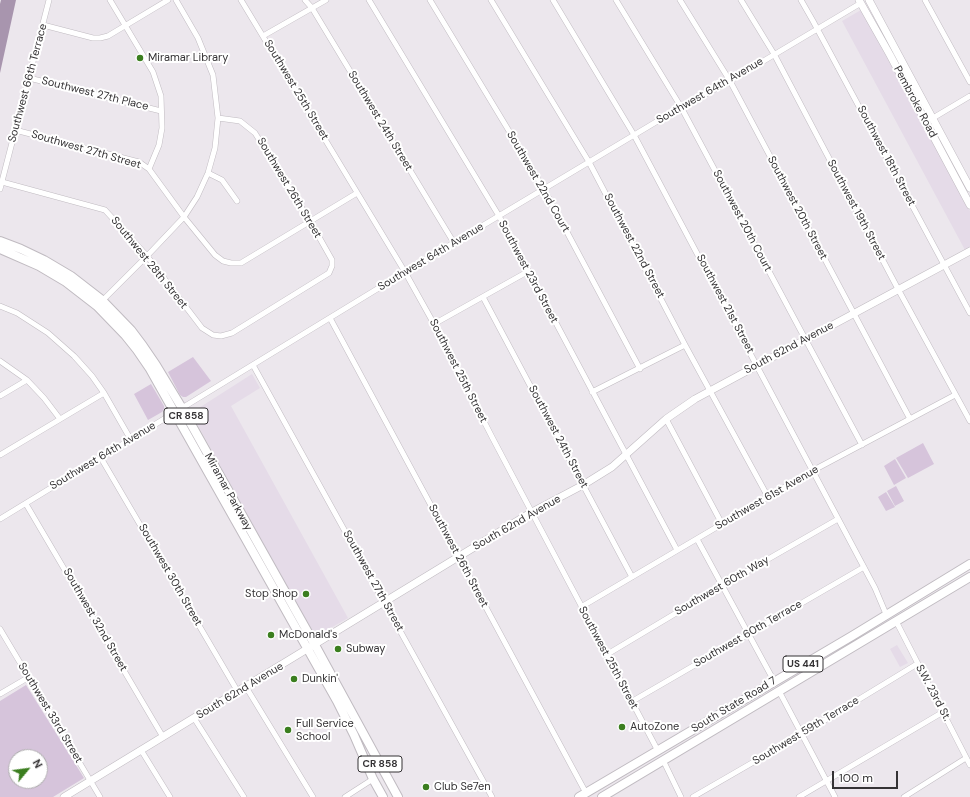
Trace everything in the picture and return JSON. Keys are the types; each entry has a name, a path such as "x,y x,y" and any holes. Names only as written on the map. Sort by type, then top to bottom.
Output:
{"main road":[{"name":"Miramar Parkway","path":"0,241 21,248 71,276 131,330 143,346 156,365 221,496 312,647 398,797"},
{"name":"Miramar Parkway","path":"0,249 39,266 100,303"},
{"name":"Miramar Parkway","path":"178,410 243,518 312,647 354,735 373,779 383,797"},
{"path":"221,496 228,502 236,515 243,518"},
{"path":"952,588 956,580 968,565"},
{"name":"South State Road 7","path":"582,795 968,565"},
{"name":"South State Road 7","path":"602,797 970,578"},
{"path":"896,621 897,613 904,604"},
{"path":"879,632 886,614"},
{"path":"663,760 664,753 672,742"},
{"path":"649,768 656,758 658,751"}],"street":[{"name":"Southwest 66th Terrace","path":"0,189 49,0"},
{"path":"110,0 153,72 161,96 162,128 159,145 149,169"},
{"path":"43,25 93,38 100,38 108,36 168,0"},
{"path":"100,303 184,217 197,197 208,173 215,148 218,118 213,74 198,38 176,0"},
{"name":"Southwest 25th Street","path":"241,0 405,272 434,324 606,655 658,751"},
{"name":"Southwest 24th Street","path":"305,0 312,8 454,243"},
{"path":"263,36 326,0"},
{"name":"Southwest 23rd Street","path":"369,0 498,216 677,550"},
{"name":"Southwest 22nd Court","path":"430,0 544,189 640,369"},
{"name":"Southwest 22nd Street","path":"491,0 589,162 768,497"},
{"name":"Southwest 21st Street","path":"552,0 634,135 864,567 886,614"},
{"name":"Southwest 20th Court","path":"616,0 681,107 862,445"},
{"name":"Southwest 20th Street","path":"680,0 730,81 910,419"},
{"name":"Southwest 19th Street","path":"741,0 774,54 898,289 970,421"},
{"name":"Southwest 18th Street","path":"801,0 970,313"},
{"name":"Pembroke Road","path":"870,0 970,188"},
{"path":"925,0 970,82"},
{"name":"Southwest 64th Avenue","path":"0,519 498,216 681,107 730,81 862,1"},
{"name":"Pembroke Road","path":"862,1 970,205"},
{"path":"890,56 898,64 924,112 933,118 970,96"},
{"name":"Southwest 27th Place","path":"29,78 161,110"},
{"name":"Southwest 26th Street","path":"218,118 240,120 255,133 310,221 332,260 332,266 328,273 232,333 221,336"},
{"name":"Southwest 27th Street","path":"15,130 139,162 149,169 184,217 215,255 223,261 241,263 310,221"},
{"path":"208,173 222,180 237,201"},
{"name":"Southwest 28th Street","path":"2,182 105,210 147,256 202,328 213,335 221,336"},
{"path":"310,221 357,193"},
{"name":"South 62nd Avenue","path":"64,797 312,647 384,601 532,512 583,485 612,467 666,419 695,399 898,289 945,266 970,251"},
{"path":"434,324 527,272"},
{"name":"Southwest 24th Street","path":"483,297 632,577"},
{"path":"0,306 17,313 48,333 74,356 92,376 104,393 131,440"},
{"name":"Southwest 26th Street","path":"330,318 458,557 582,795"},
{"path":"592,392 640,369 685,344"},
{"path":"0,361 27,380 44,398 60,419"},
{"name":"Southwest 27th Street","path":"253,365 492,797"},
{"path":"0,396 27,380"},
{"path":"0,455 104,393"},
{"name":"Southwest 61st Avenue","path":"581,607 812,471 955,395"},
{"path":"666,419 722,524"},
{"name":"Southwest 30th Street","path":"101,458 238,692"},
{"name":"Southwest 32nd Street","path":"26,504 163,737"},
{"name":"Southwest 60th Way","path":"606,655 838,518"},
{"path":"697,539 774,681"},
{"name":"Southwest 60th Terrace","path":"632,702 864,567"},
{"name":"S.W. 23rd St.","path":"896,621 970,765"},
{"name":"Southwest 33rd Street","path":"0,629 100,797"},
{"name":"Southwest 59th Terrace","path":"693,797 802,734 918,664"},
{"path":"0,694 29,677"},
{"path":"246,687 313,797"},
{"path":"780,691 834,797"},
{"path":"798,797 943,712"},
{"path":"194,718 244,797"},
{"path":"141,750 170,797"},
{"path":"904,797 966,758"},
{"path":"663,760 681,797"},
{"path":"345,797 373,779"}],"shaded area":[{"path":"1,0 16,0 0,73 0,4"},
{"path":"861,10 970,211 970,247 965,250 842,21"},
{"path":"193,357 211,381 186,397 183,397 180,395 168,372"},
{"path":"252,374 260,388 231,406 348,618 315,637 191,413"},
{"path":"151,384 164,406 164,409 162,412 148,420 134,394"},
{"path":"923,443 934,464 908,478 896,458"},
{"path":"895,459 906,478 894,485 884,466"},
{"path":"896,486 904,501 895,506 887,491"},
{"path":"886,492 895,507 886,511 878,497"},
{"path":"897,645 908,663 900,667 890,649"},
{"path":"26,685 84,778 53,797 0,797 0,701"}],"place":[{"name":"Miramar Library","path":"140,58"},
{"name":"Stop Shop","path":"306,594"},
{"name":"McDonald's","path":"271,635"},
{"name":"Subway","path":"338,649"},
{"name":"Dunkin'","path":"294,679"},
{"name":"AutoZone","path":"622,727"},
{"name":"Full Service School","path":"288,730"},
{"name":"Club Se7en","path":"426,787"}]}
